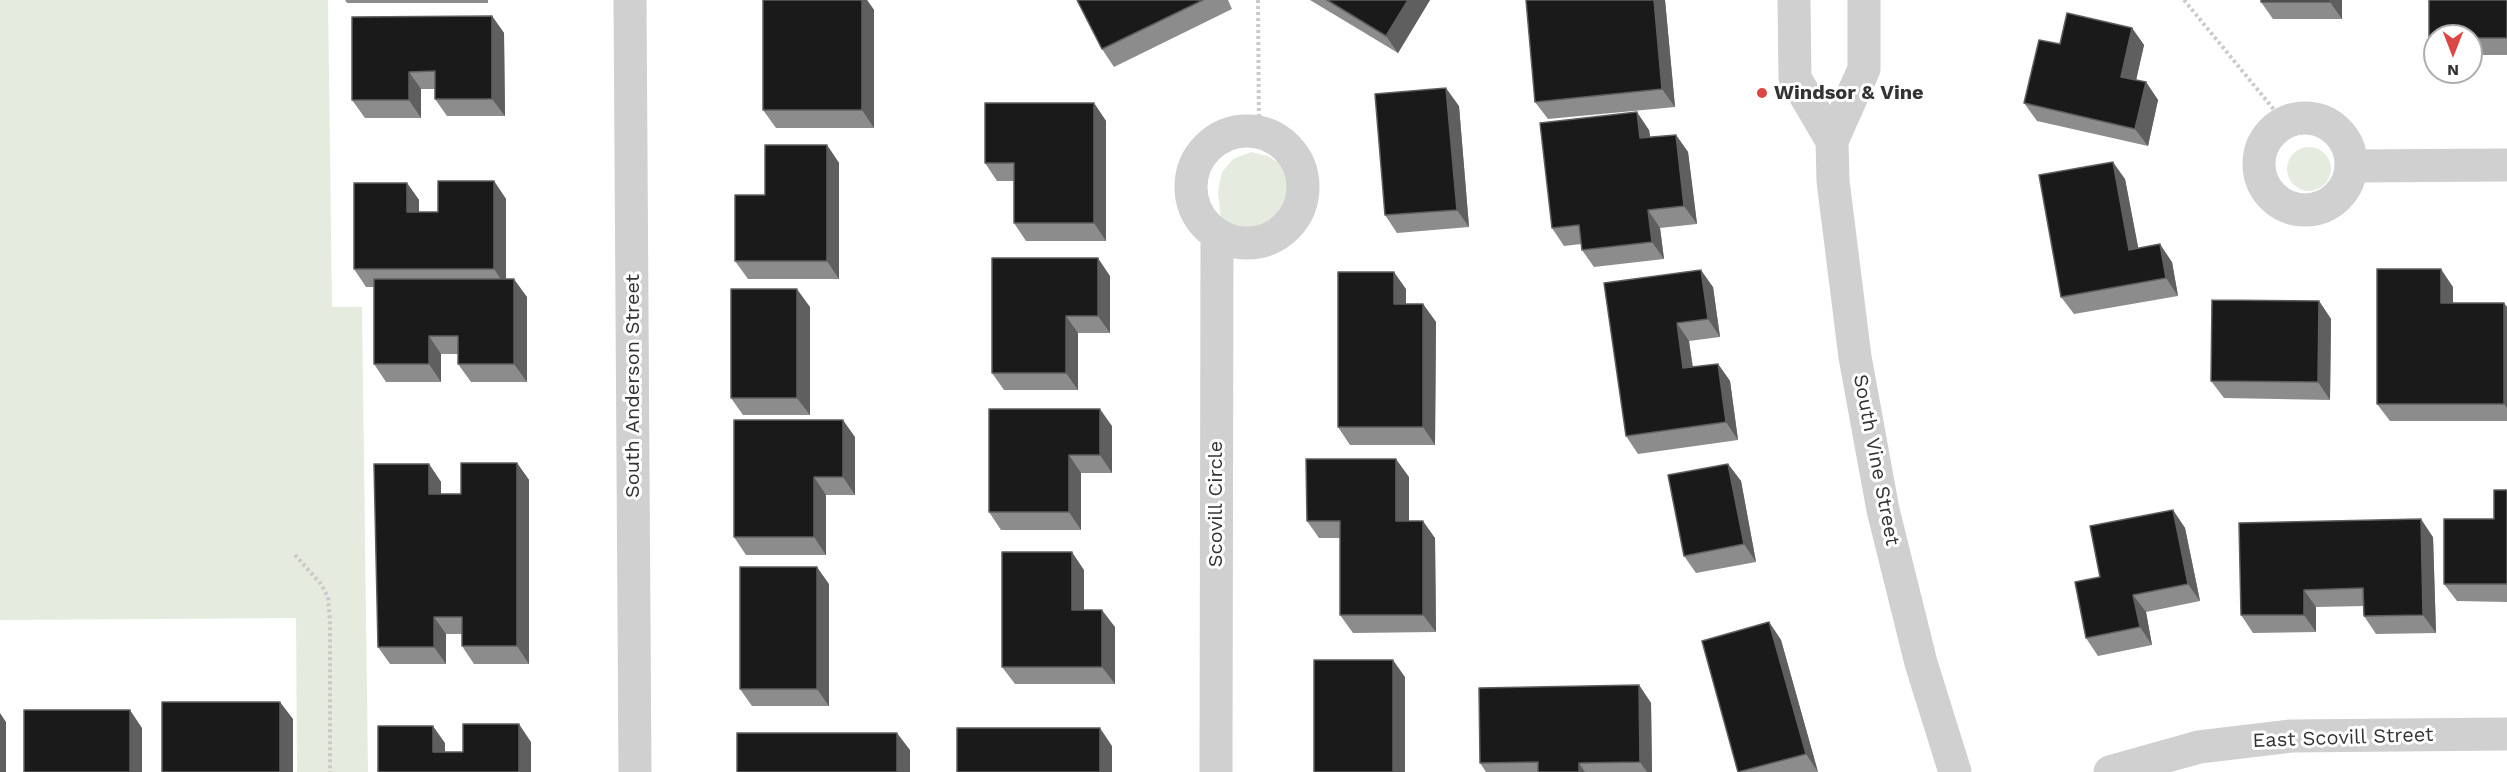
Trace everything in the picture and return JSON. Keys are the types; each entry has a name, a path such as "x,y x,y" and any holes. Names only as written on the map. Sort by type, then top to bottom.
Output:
{"street":[{"name":"South Anderson Street","path":"630,0 635,772"},
{"name":"South Vine Street","path":"1794,0 1795,78 1832,141"},
{"name":"South Vine Street","path":"1864,0 1864,69 1832,141 1833,181 1855,357 1883,510 1921,663 1955,772"},
{"path":"2300,118 2316,119 2331,126 2343,136 2350,151 2352,166 2349,181 2341,194 2330,204 2301,211 2286,207 2274,199 2264,187 2259,173 2259,158 2264,143 2272,131 2284,123 2300,118"},
{"path":"1239,131 1259,131 1276,138 1289,149 1299,164 1304,182 1303,200 1296,216 1284,230 1269,239 1251,244 1233,242 1217,235 1202,222 1193,204 1190,185 1194,166 1205,149 1220,137 1239,131"},
{"path":"2352,166 2507,165"},
{"name":"Scovill Circle","path":"1216,772 1217,235"},
{"name":"East Scovill Street","path":"2110,772 2199,747 2291,736 2507,734"}],"path":[{"path":"1258,0 1259,131"},
{"path":"2184,0 2284,123"},
{"path":"295,555 321,584 328,597 330,772"}],"shaded area":[{"path":"0,0 328,0 332,307 362,307 368,772 297,772 296,618 0,620"},
{"path":"2309,147 2318,148 2325,153 2330,160 2330,178 2325,185 2318,190 2309,191 2300,190 2293,185 2288,178 2287,169 2288,160 2293,153 2300,148"},
{"path":"1251,152 1268,156 1279,163 1290,179 1292,194 1288,209 1276,225 1261,231 1222,231 1218,191 1222,172 1233,159"}],"building":[{"path":"763,0 862,0 862,110 763,110"},
{"path":"1077,0 1203,0 1102,49"},
{"path":"1327,0 1408,0 1386,36"},
{"path":"1526,0 1654,0 1662,89 1535,102"},
{"path":"2261,0 2330,0 2330,2 2261,2"},
{"path":"2429,0 2507,0 2507,38 2483,38 2483,24 2429,24"},
{"path":"2067,13 2132,28 2121,77 2146,82 2135,129 2024,103 2039,40 2060,44"},
{"path":"492,16 492,99 435,99 435,71 409,72 409,100 352,100 352,17"},
{"path":"1446,88 1457,210 1385,215 1375,94"},
{"path":"985,103 1094,103 1094,223 1014,223 1014,163 985,163"},
{"path":"1637,112 1640,138 1676,135 1684,206 1648,210 1652,242 1582,250 1579,225 1552,228 1540,123"},
{"path":"765,145 827,145 827,261 735,261 735,195 765,195"},
{"path":"2113,162 2129,250 2160,244 2166,278 2061,297 2039,175"},
{"path":"438,181 494,181 494,269 354,269 354,183 407,183 407,212 438,212"},
{"path":"992,258 1098,258 1098,316 1066,316 1066,373 992,373"},
{"path":"2377,269 2441,269 2441,303 2504,303 2504,404 2377,404"},
{"path":"1701,270 1708,319 1677,323 1683,368 1718,364 1726,422 1626,436 1604,283"},
{"path":"1338,272 1394,272 1394,304 1423,304 1423,427 1338,427"},
{"path":"374,279 514,279 514,364 458,364 458,336 429,336 429,364 374,364"},
{"path":"731,289 797,289 797,398 731,398"},
{"path":"2212,300 2319,301 2318,382 2211,381"},
{"path":"989,409 1100,409 1100,455 1069,455 1069,512 989,512"},
{"path":"734,420 843,420 843,477 814,477 814,537 734,537"},
{"path":"1306,459 1396,459 1396,521 1423,521 1423,615 1340,615 1340,521 1307,521"},
{"path":"461,463 517,463 517,646 462,646 462,617 434,617 434,647 378,647 374,464 429,464 429,494 461,494"},
{"path":"1728,464 1744,544 1684,556 1668,475"},
{"path":"2494,490 2507,490 2507,584 2444,584 2444,519 2494,519"},
{"path":"2173,510 2188,584 2133,595 2140,627 2086,638 2075,582 2100,577 2090,526"},
{"path":"2421,519 2423,615 2364,616 2363,588 2304,590 2304,615 2241,615 2239,523"},
{"path":"1002,552 1072,552 1072,610 1102,610 1102,667 1002,667"},
{"path":"740,567 817,567 817,689 740,689"},
{"path":"1769,622 1806,754 1738,772 1702,641"},
{"path":"1314,660 1393,660 1393,772 1314,772"},
{"path":"1639,685 1640,762 1579,763 1579,772 1538,772 1538,762 1480,763 1479,688"},
{"path":"162,702 280,702 280,772 162,772"},
{"path":"24,710 130,710 130,772 24,772"},
{"path":"463,724 519,724 519,772 378,772 378,726 433,726 433,752 463,752"},
{"path":"957,728 1100,728 1100,772 957,772"},
{"path":"737,733 897,733 897,772 737,772"}],"place":[{"name":"Windsor & Vine","path":"1762,93"}]}
